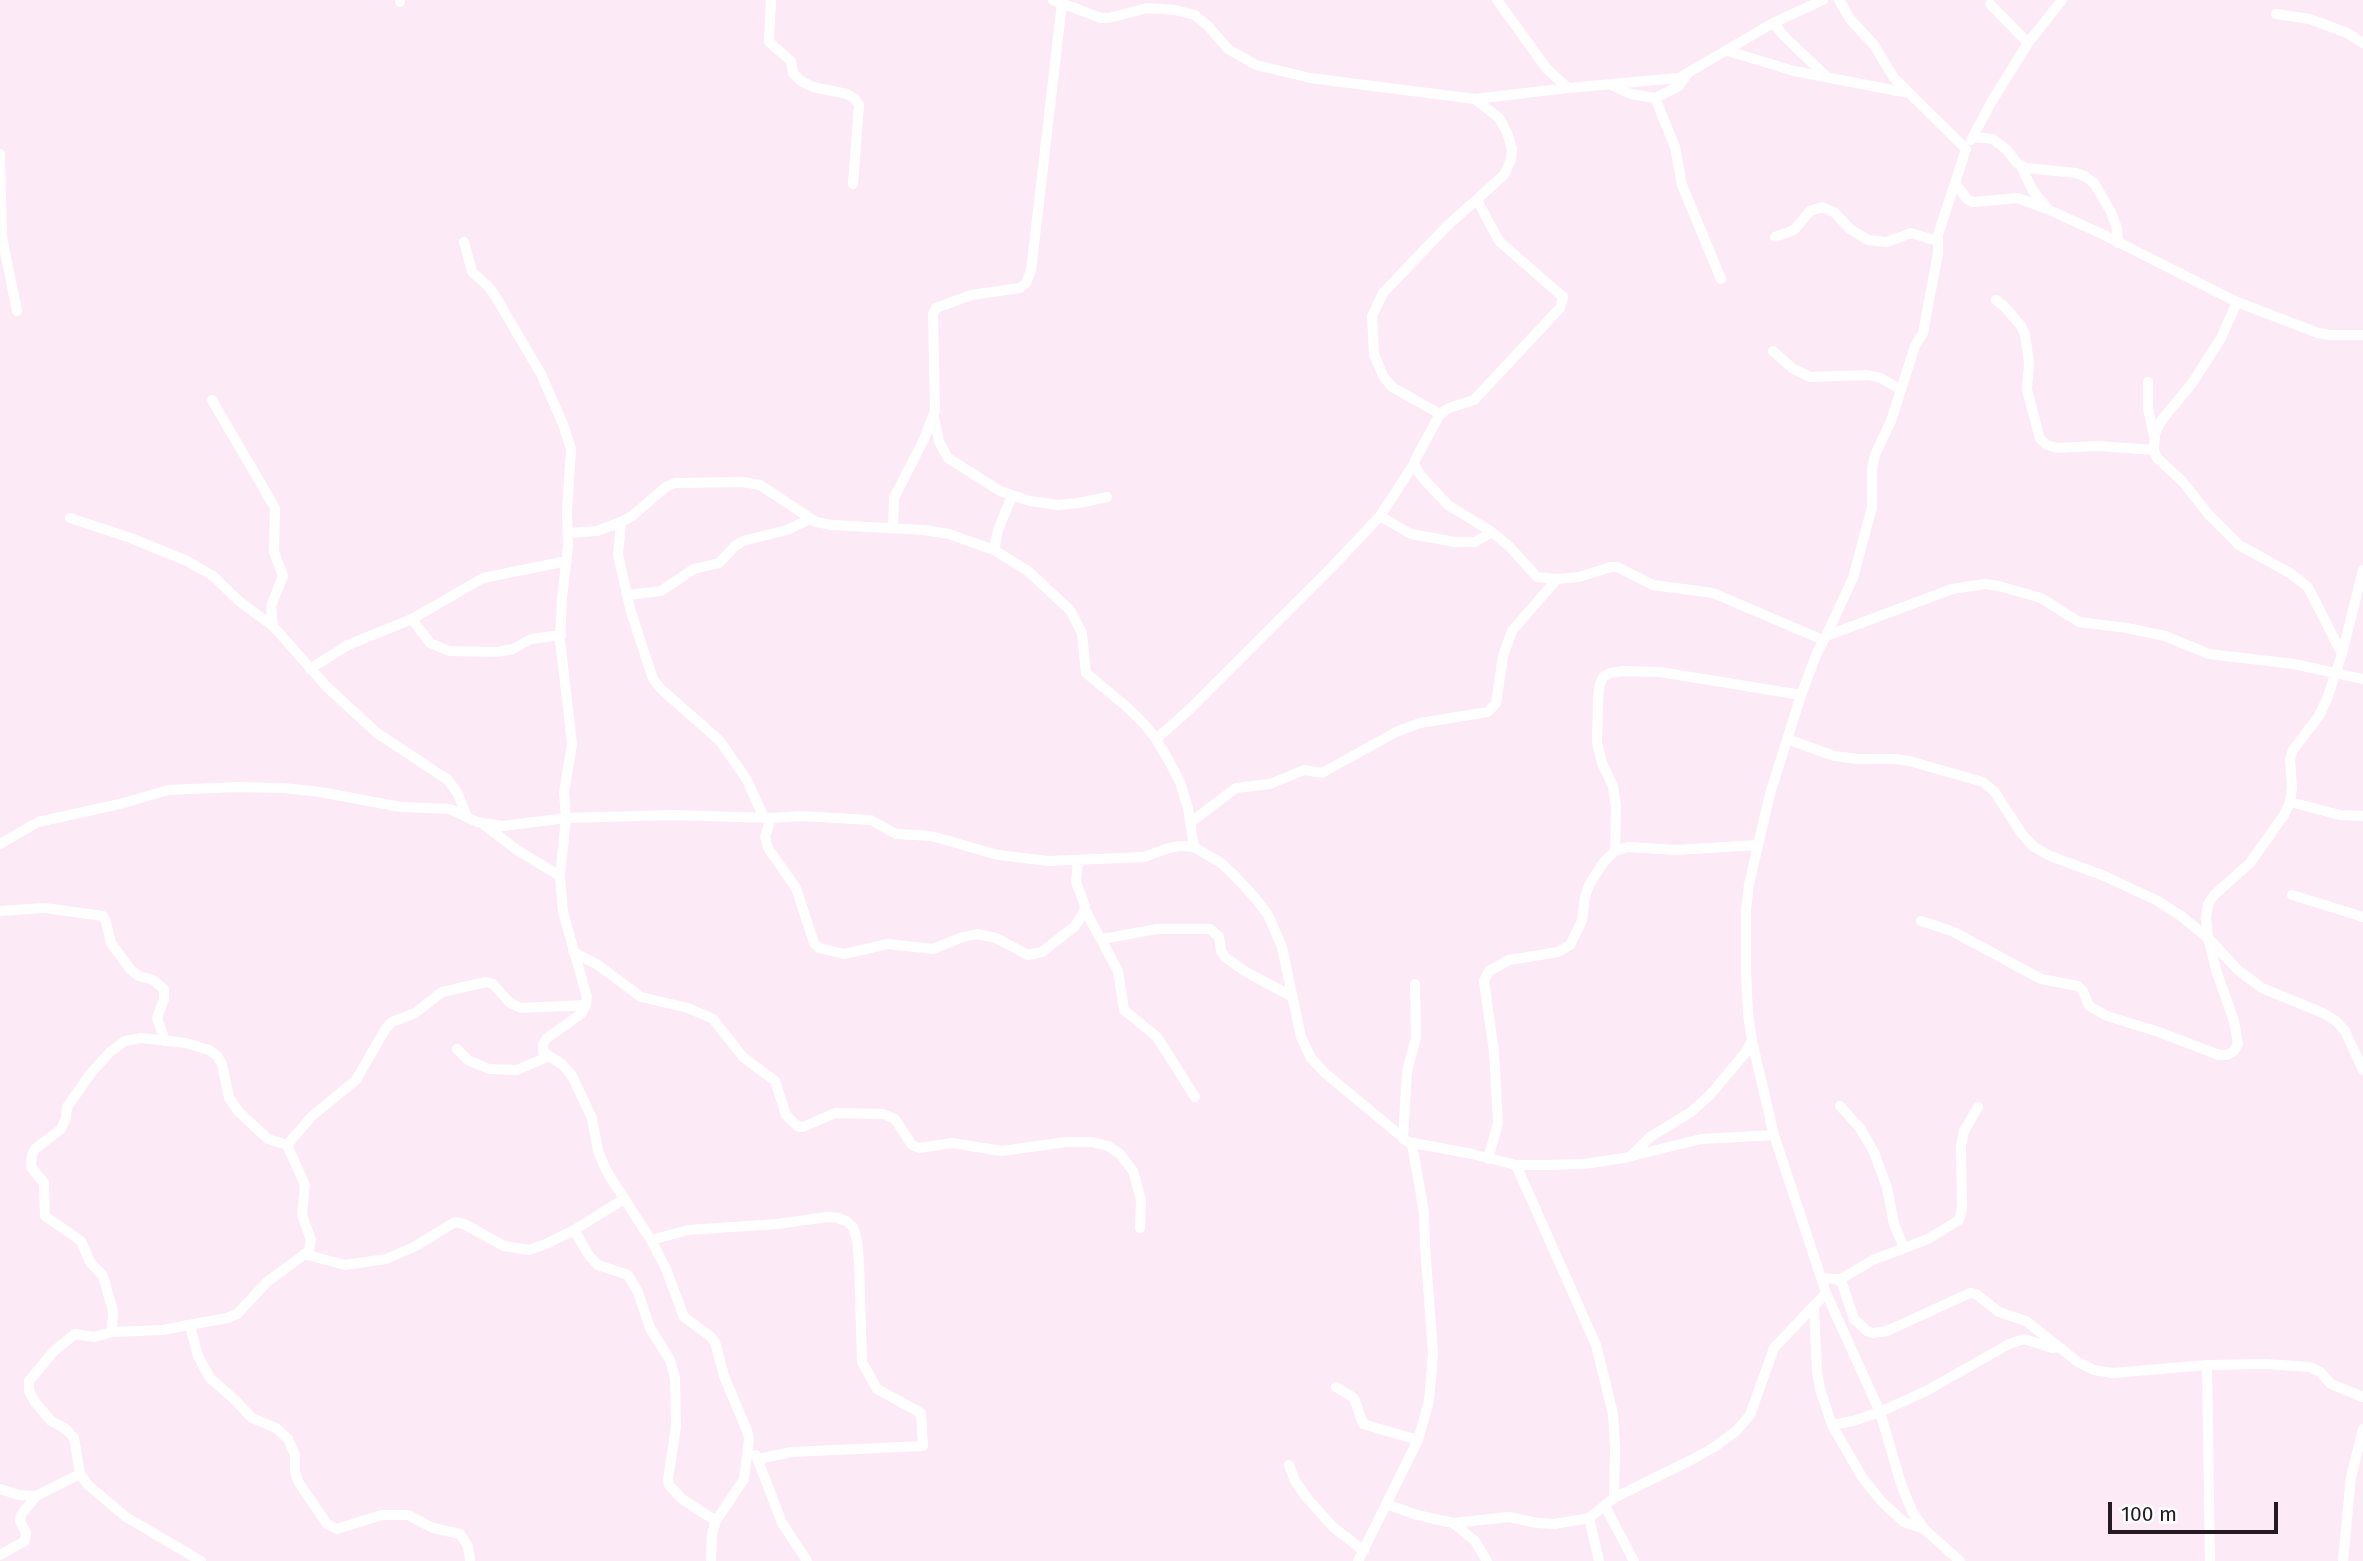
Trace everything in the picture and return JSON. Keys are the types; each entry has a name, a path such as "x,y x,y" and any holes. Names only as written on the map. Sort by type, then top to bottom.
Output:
{"street":[{"path":"771,0 769,42 791,61 793,72 801,81 813,87 847,94 859,105 853,184"},
{"path":"1497,0 1547,69 1568,88"},
{"path":"893,527 894,498 934,417 936,406 932,323 936,308 971,295 1020,288 1026,283 1031,271 1058,2 1101,18 1174,5 1195,15 1228,49 1256,65 1310,78 1475,99 1671,80 1687,75 1773,23 1823,0"},
{"path":"1839,0 1850,19 1868,37 1894,78 1966,149"},
{"path":"1960,1561 1924,1529 1912,1511 1901,1484 1880,1412 1821,1278 1774,1135 1752,1041 1747,992 1746,910 1756,845 1801,695 1853,578 1872,507 1872,468 1875,455 1891,421 1926,322 1938,253 1937,241 1966,149 2028,43 2062,0"},
{"path":"1990,4 2028,43"},
{"path":"2276,14 2310,19 2347,33 2363,43"},
{"path":"1773,23 1826,76"},
{"path":"1728,51 1794,71 1909,93"},
{"path":"1609,85 1631,94 1655,98 1679,86 1687,75"},
{"path":"1655,98 1675,147 1682,185 1721,279"},
{"path":"1440,414 1392,387 1383,376 1374,354 1372,316 1383,293 1447,227 1504,175 1511,160 1512,149 1507,132 1499,118 1475,99"},
{"path":"1973,137 1993,139 2007,150 2021,166 2033,191 2047,209"},
{"path":"0,154 2,237 17,311"},
{"path":"2021,166 2036,171 2076,173 2094,183 2111,212 2117,228 2118,243"},
{"path":"1955,183 1963,195 1973,202 2018,198 2047,209 2101,233 2237,302 2318,333 2363,335"},
{"path":"1156,739 1189,710 1318,582 1380,516 1414,464 1420,447 1440,414 1449,408 1474,400 1560,308 1563,296 1499,241 1477,200"},
{"path":"1775,237 1794,230 1811,211 1822,207 1834,212 1850,229 1868,240 1887,242 1911,233 1937,241"},
{"path":"464,242 472,272 487,285 501,305 541,374 563,424 572,457 561,635 572,744 564,793 566,818 560,876 563,912 587,997 586,1005 573,1021 547,1038 542,1048 547,1057 563,1065 572,1076 592,1118 602,1162 651,1240 666,1269 684,1317 715,1342 724,1376 782,1523 807,1561"},
{"path":"1996,300 2021,326 2025,335 2029,362 2027,390 2039,439 2047,446 2057,448 2098,446 2154,450"},
{"path":"2154,438 2161,421 2193,382 2221,338 2237,302"},
{"path":"1773,351 1792,368 1810,377 1868,375 1881,378 1901,390"},
{"path":"2148,383 2148,408 2157,458 2183,482 2208,516 2239,545 2290,573 2308,587 2342,654"},
{"path":"212,400 274,506 274,552 283,576 271,606 273,626"},
{"path":"934,417 940,446 948,458 1012,496 1058,505 1107,498"},
{"path":"1414,464 1444,502 1510,547 1535,575 1557,579 1579,578 1617,567 1653,585 1713,593 1825,638 1952,589 1984,584 2041,598 2079,622 2165,636 2217,655 2294,664 2363,679"},
{"path":"569,533 597,531 621,522 671,484 754,483 769,490 810,519 832,525 893,527 949,534 994,550 1028,571 1070,610 1082,634 1086,673 1127,707 1156,739 1180,782 1191,822 1194,847"},
{"path":"994,550 998,530 1012,496"},
{"path":"1380,516 1411,534 1455,542 1475,542 1492,533"},
{"path":"70,518 128,537 195,565 213,576 240,602 273,626 310,669 377,733 448,780 458,794 466,816"},
{"path":"628,595 661,590 694,569 719,563 743,541 787,530 810,519"},
{"path":"621,522 618,555 635,626 653,679 720,741 747,780 768,818 765,837 768,848 796,888 817,946 825,950 852,953 888,944 933,949 976,934 996,938 1025,954 1033,955 1057,942 1075,926 1085,910"},
{"path":"310,669 348,645 412,620 483,578 567,561"},
{"path":"1921,921 1952,931 2041,979 2078,986 2089,1006 2107,1016 2157,1031 2211,1052 2227,1055 2234,1051 2238,1044 2238,1035 2208,938 2208,904 2214,895 2250,863 2284,815 2292,788 2290,759 2293,750 2319,716 2336,673 2363,570"},
{"path":"1191,822 1236,788 1270,784 1304,770 1322,772 1396,732 1420,723 1488,712 1496,703 1503,656 1512,631 1557,579"},
{"path":"412,620 430,643 449,651 497,652 513,649 531,639 561,635"},
{"path":"1615,851 1616,807 1613,786 1602,763 1597,742 1599,687 1604,677 1623,671 1660,672 1801,695"},
{"path":"1787,739 1834,756 1909,761 1977,779 1994,791 2022,834 2034,846 2050,856 2102,875 2158,901 2208,938 2238,970 2262,988 2336,1021 2345,1031 2363,1070"},
{"path":"0,844 29,826 46,820 101,809 175,788 284,788 349,796 401,807 450,809 483,823 503,827 566,818 801,816 871,820 896,834 944,838 998,855 1049,861 1144,857 1168,848 1194,847 1221,863 1256,898 1268,915 1282,947 1301,1037 1311,1058 1325,1073 1408,1141 1516,1165 1584,1164 1701,1139 1774,1135"},
{"path":"2290,802 2340,816 2363,816"},
{"path":"483,823 517,850 560,876"},
{"path":"1488,1159 1498,1123 1486,976 1498,965 1509,960 1558,952 1570,945 1582,921 1586,891 1603,863 1615,851 1628,848 1676,850 1756,845"},
{"path":"1078,860 1076,883 1085,910 1118,971 1124,1010 1157,1037 1195,1097"},
{"path":"2292,895 2363,917"},
{"path":"0,911 45,908 103,916 111,943 131,970 139,976 153,980 164,989 164,999 157,1018 165,1041"},
{"path":"1102,939 1157,929 1210,929 1219,937 1221,951 1225,957 1246,972 1293,997"},
{"path":"573,952 598,965 640,997 688,1008 713,1020 743,1057 775,1081 786,1115 797,1126 835,1113 883,1114 895,1119 912,1145 919,1148 952,1143 1002,1151 1066,1142 1091,1142 1108,1146 1121,1154 1133,1171 1141,1200 1140,1228"},
{"path":"287,1145 312,1116 356,1080 392,1022 415,1013 442,992 490,982 507,1000 521,1008 586,1005"},
{"path":"1289,1465 1294,1481 1307,1498 1361,1556 1418,1440 1429,1401 1433,1353 1423,1196 1408,1141 1408,1062 1416,1038 1415,984"},
{"path":"112,1332 113,1311 103,1276 90,1262 81,1241 45,1216 44,1184 33,1170 32,1155 35,1149 61,1129 67,1107 110,1052 132,1038 199,1046 217,1056 225,1074 232,1103 268,1139 287,1145 305,1185 302,1215 311,1245 309,1251 267,1282 237,1314 226,1318 150,1331 112,1332 98,1337 78,1334 70,1336 29,1381 29,1391 51,1421 70,1432 74,1438 80,1474 96,1493 126,1517 201,1561"},
{"path":"1631,1156 1650,1137 1691,1112 1710,1095 1752,1041"},
{"path":"457,1049 468,1060 489,1069 517,1070 547,1057"},
{"path":"1840,1106 1860,1128 1874,1152 1894,1224 1904,1248"},
{"path":"1821,1278 1839,1280 1873,1260 1928,1239 1959,1220 1962,1209 1961,1146 1964,1131 1978,1107"},
{"path":"1516,1165 1596,1345 1613,1414 1614,1497"},
{"path":"304,1254 345,1265 386,1259 414,1247 455,1222 464,1224 504,1247 529,1250 575,1230 624,1199"},
{"path":"651,1240 688,1230 777,1224 827,1217 838,1218 853,1227 859,1262 862,1362 877,1389 921,1413 923,1446 792,1452 758,1460"},
{"path":"575,1230 590,1257 598,1265 628,1275 638,1292 650,1328 670,1360 676,1378 676,1427 669,1485 682,1499 716,1521"},
{"path":"1839,1280 1845,1288 1854,1319 1873,1333 1887,1331 1959,1296 1972,1293 1999,1311 2032,1325 2078,1362 2094,1370 2113,1373 2207,1365 2266,1364 2310,1367 2331,1384 2363,1397"},
{"path":"1386,1504 1417,1515 1453,1523 1498,1517 1555,1524 1589,1518 1614,1497 1695,1458 1737,1431 1754,1407 1774,1348 1826,1293"},
{"path":"1814,1307 1817,1371 1832,1425 1862,1477 1882,1502 1904,1522 1924,1529"},
{"path":"190,1326 198,1356 210,1378 252,1418 276,1428 288,1439 295,1455 295,1472 299,1483 327,1524 337,1529 382,1515 408,1515 433,1528 460,1534 468,1546 470,1561"},
{"path":"1832,1425 1853,1422 1880,1412 1928,1390 2019,1341 2028,1339 2045,1346 2059,1347"},
{"path":"2207,1365 2210,1561"},
{"path":"1336,1387 1354,1398 1363,1424 1418,1440"},
{"path":"2343,1561 2351,1477 2363,1429"},
{"path":"711,1561 712,1534 716,1521 744,1479 749,1439"},
{"path":"0,1555 24,1541 26,1533 20,1521 21,1515 36,1496 80,1474"},
{"path":"0,1489 19,1495 36,1496"},
{"path":"1605,1506 1634,1561"},
{"path":"1589,1518 1599,1561"},
{"path":"1453,1523 1473,1538 1487,1561"}]}
